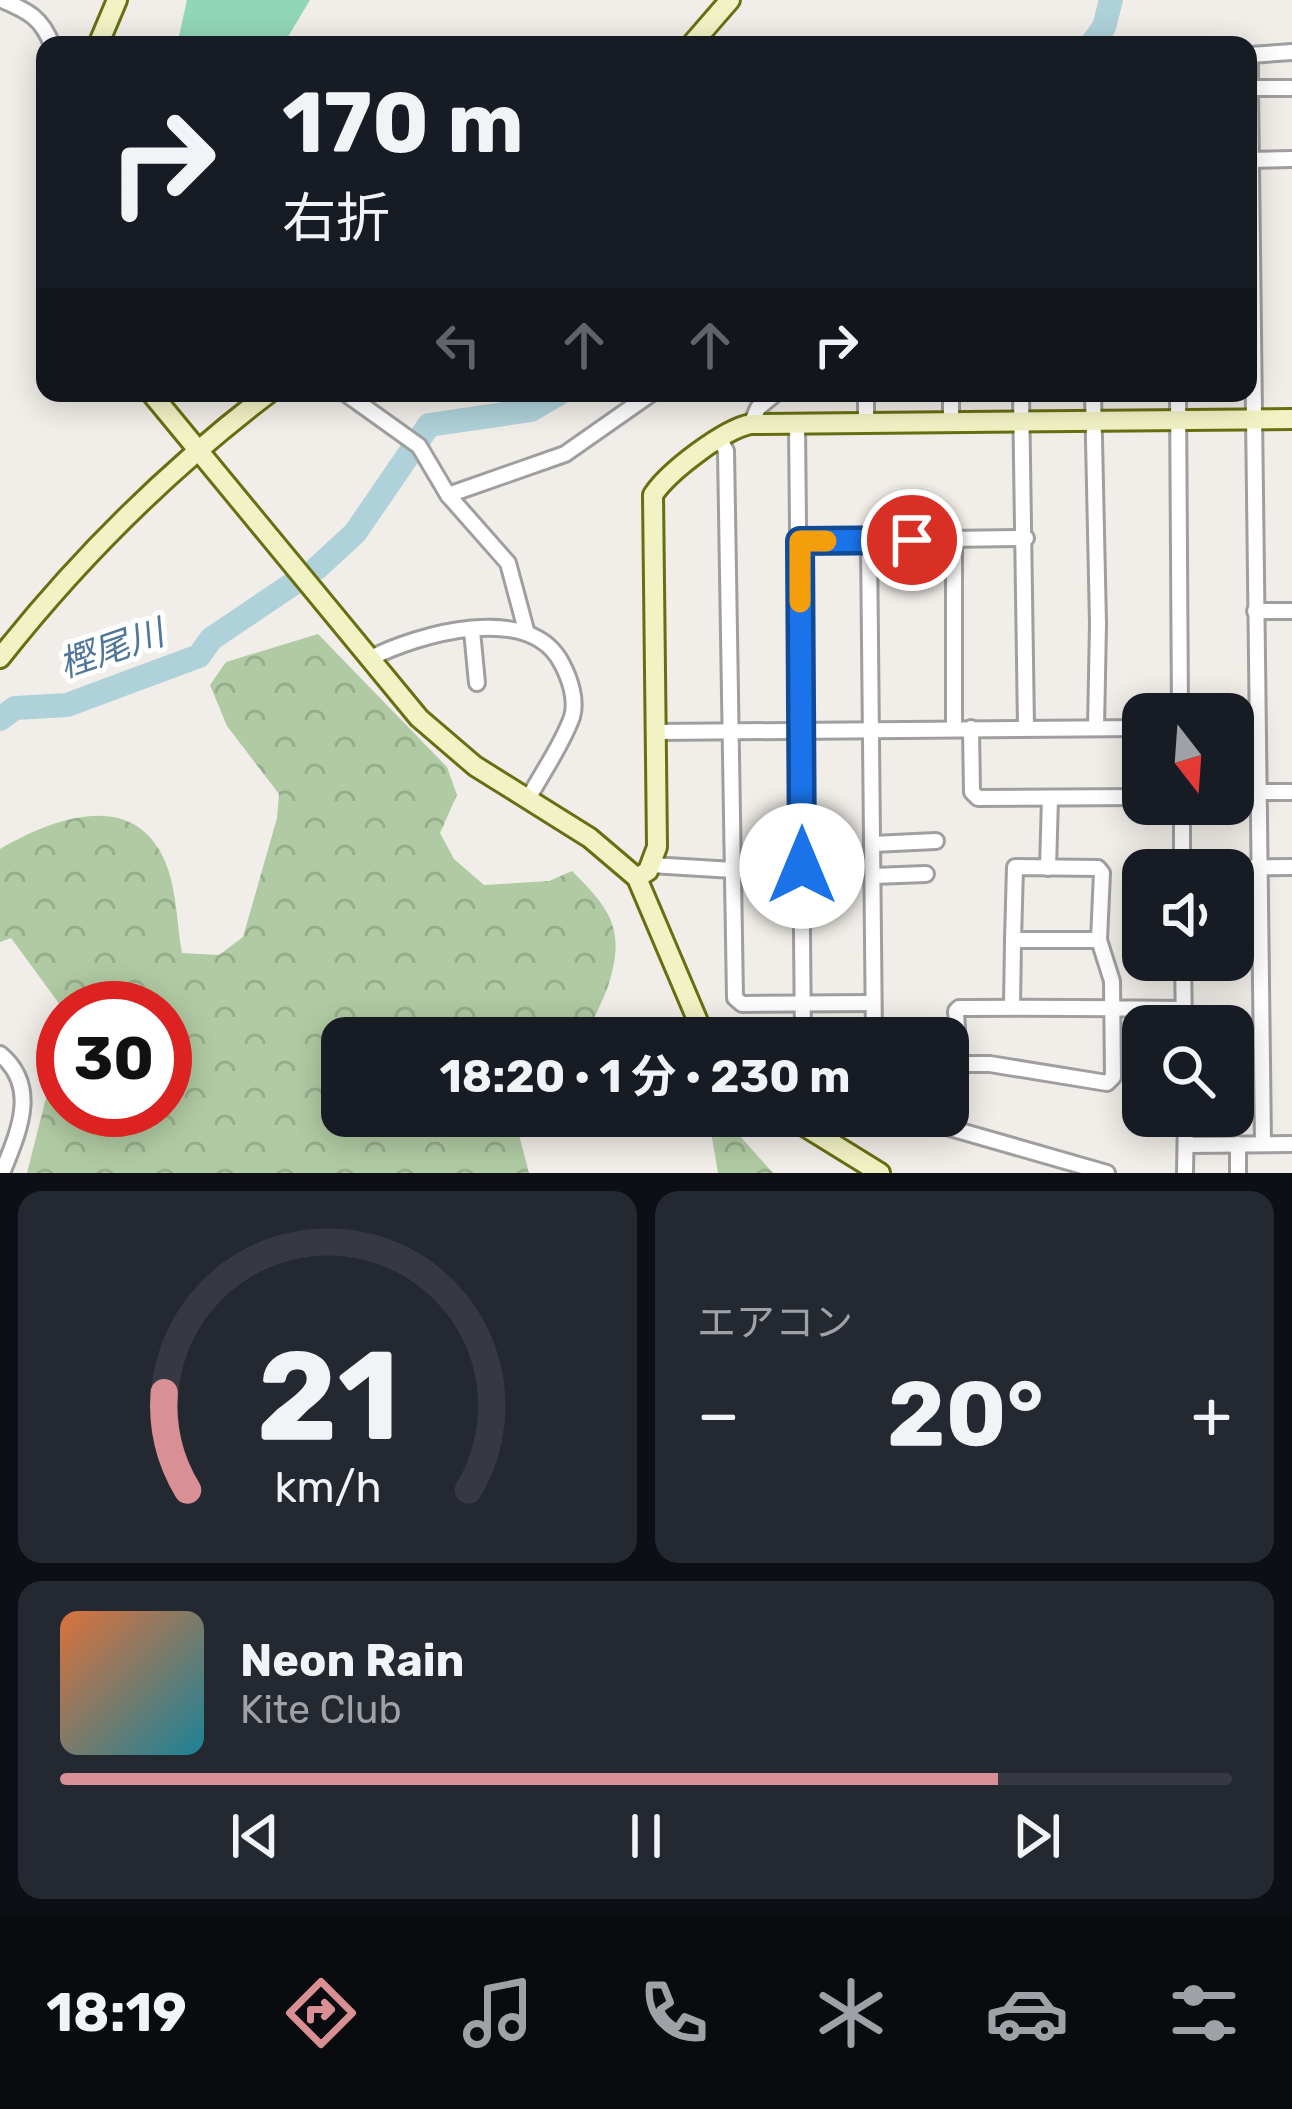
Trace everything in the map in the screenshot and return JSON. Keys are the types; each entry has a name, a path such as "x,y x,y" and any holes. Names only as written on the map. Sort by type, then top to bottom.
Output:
{"street":[{"path":"2,0 32,12 48,36"},
{"path":"102,36 117,0"},
{"path":"699,36 730,0"},
{"path":"1257,54 1292,52"},
{"path":"1257,88 1292,88"},
{"path":"1257,160 1292,159"},
{"path":"159,402 369,659 454,751 644,872 733,870"},
{"path":"3,650 88,554 197,448 257,402"},
{"path":"358,402 414,441 448,495 508,563 526,630"},
{"path":"448,495 565,454 639,402"},
{"path":"751,424 765,402"},
{"path":"866,402 866,423"},
{"path":"951,402 951,422"},
{"path":"1021,402 1026,728"},
{"path":"1093,402 1096,728"},
{"path":"1178,402 1180,693"},
{"path":"1252,402 1263,1144"},
{"path":"697,1017 644,872 657,847 653,495 670,476 720,439 751,424 1292,419"},
{"path":"797,424 803,1017"},
{"path":"720,439 727,451 735,998 742,1004 873,1003"},
{"path":"800,541 1026,538"},
{"path":"954,539 954,728"},
{"path":"869,541 873,1017"},
{"path":"1255,611 1292,610"},
{"path":"369,659 402,641 443,631 526,630 558,654 574,694 573,715 528,799"},
{"path":"472,631 477,683"},
{"path":"971,728 975,795 1122,797"},
{"path":"656,732 1122,728"},
{"path":"1257,792 1292,792"},
{"path":"1048,868 1050,798"},
{"path":"873,844 936,841"},
{"path":"1012,1007 1013,870 1017,866 1100,870 1099,940 1111,973 1113,1008 1113,1077 1107,1083 990,1064 958,1064 959,1008 1012,1007 1113,1008 1122,1008"},
{"path":"1254,868 1292,867"},
{"path":"873,876 926,874"},
{"path":"1013,940 1099,940"},
{"path":"0,1054 20,1077 25,1108 3,1163"},
{"path":"969,1133 1107,1173"},
{"path":"825,1137 880,1173"},
{"path":"1185,1173 1186,1137"},
{"path":"1238,1144 1238,1173"},
{"path":"1186,1145 1292,1144"}],"green space":[{"path":"187,0 310,0 288,36 179,36"},
{"path":"318,634 447,767 457,795 440,833 454,859 484,885 549,881 572,871 604,908 616,948 607,990 595,1017 321,1017 321,1137 520,1137 529,1173 27,1173 36,1137 192,1137 192,981 42,981 11,938 0,942 0,849 70,819 117,818 137,826 155,843 168,869 182,953 219,955 243,937 277,818 279,794 227,726 210,685 226,662"},
{"path":"712,1137 741,1137 773,1173 718,1173"}],"waterway":[{"name":"樫尾川","path":"1098,36 1111,0"},
{"name":"樫尾川","path":"317,568 355,533 429,425 531,410 545,402"},
{"name":"樫尾川","path":"0,719 15,708 67,705 199,656 211,639 294,583"}],"slow traffic":[{"path":"800,602 800,541 826,541"}],"route":[{"path":"802,866 800,541 912,540"}]}
